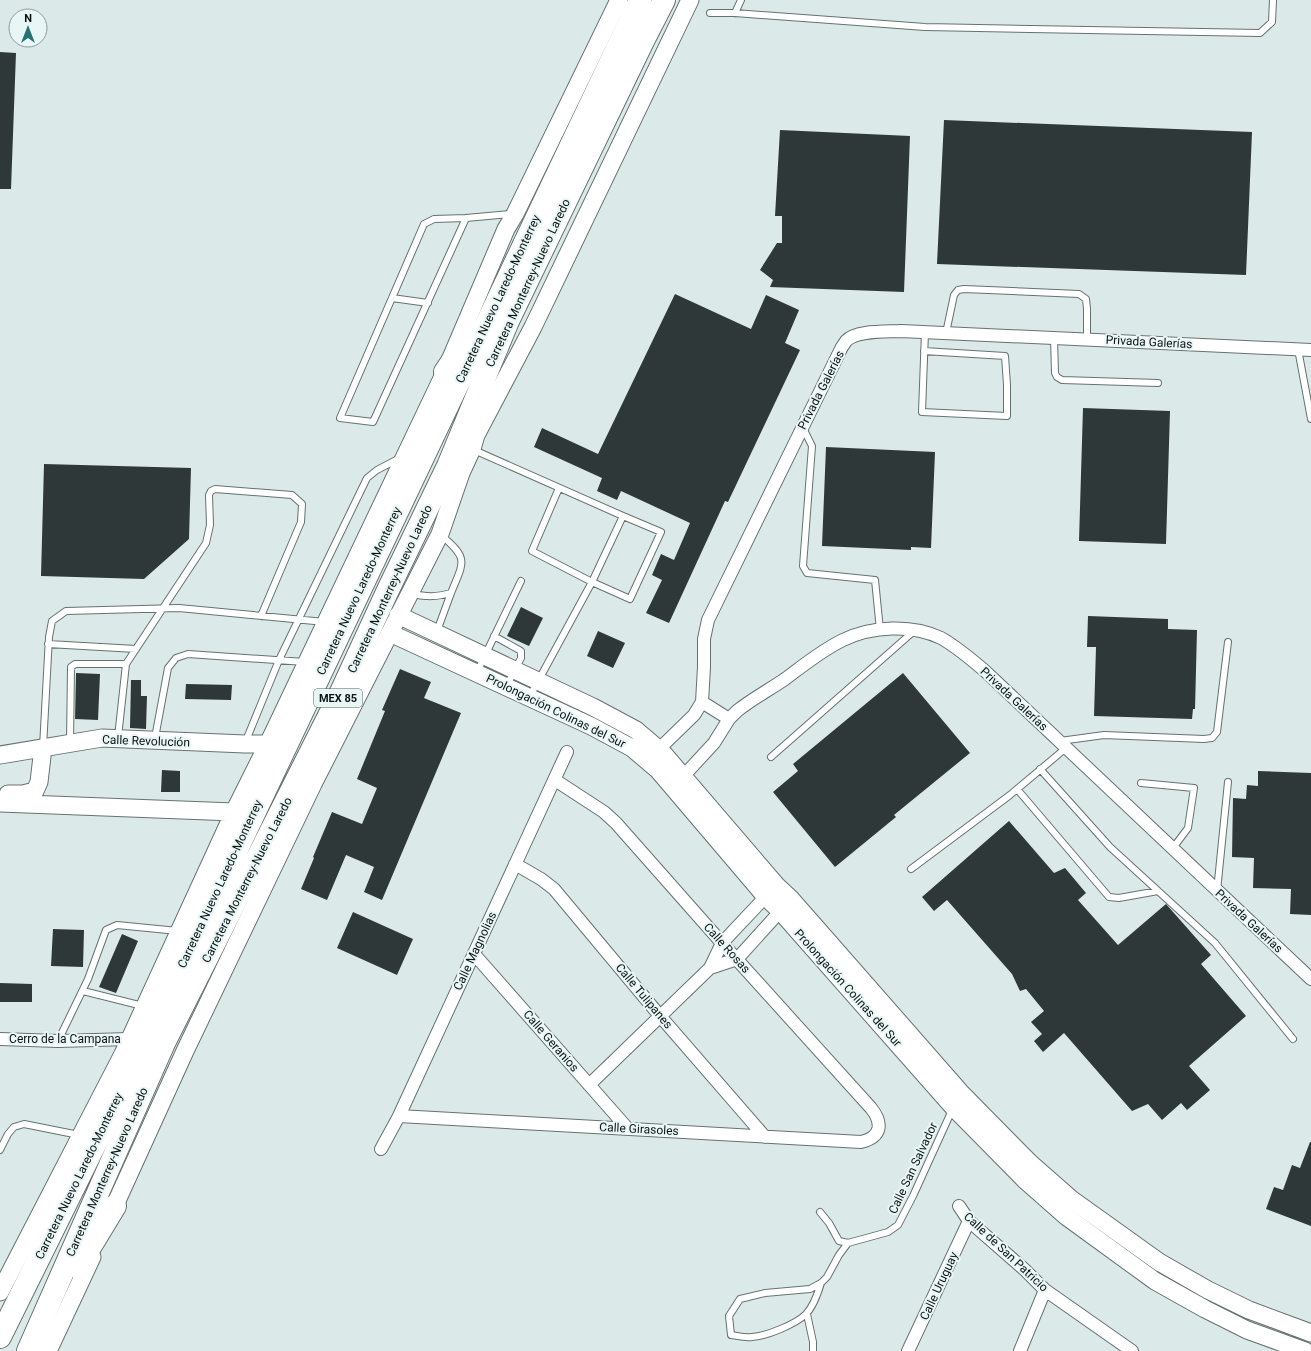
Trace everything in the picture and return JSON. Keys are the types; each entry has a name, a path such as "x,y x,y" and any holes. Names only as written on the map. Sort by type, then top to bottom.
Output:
{"highway":[{"name":"Carretera Nuevo Laredo-Monterrey","path":"0,1337 32,1269 148,1037 640,0"},
{"name":"Carretera Monterrey-Nuevo Laredo","path":"28,1351 164,1043 341,692 448,466 468,443 508,321 664,0"},
{"path":"445,372 508,278"},
{"path":"388,590 406,573 461,473"},
{"path":"312,784 341,704 341,692"},
{"path":"32,1269 127,1046"},
{"path":"28,1351 115,1206"}],"street":[{"path":"0,1292 127,1046 234,812 268,744 445,372 506,229 515,214 619,0"},
{"path":"48,1351 188,1044 312,784 440,534 461,473 468,443 533,327 690,0"},
{"name":"Privada Galerías","path":"702,702 704,639 708,620 846,340 858,335 872,332 901,331 1311,350"},
{"name":"Prolongación Colinas del Sur","path":"398,615 636,730 654,756 771,891 786,906 958,1101 1071,1199 1159,1262 1208,1290 1249,1310 1311,1333"},
{"name":"Privada Galerías","path":"678,782 714,743 729,719 747,703 778,684 816,656 844,640 860,634 880,630 915,630 940,638 955,646 968,656 1311,979"},
{"name":"Prolongación Colinas del Sur","path":"390,632 591,726 632,748 654,756"},
{"path":"654,756 694,714 702,702 729,719"},
{"name":"Calle Revolución","path":"0,755 102,738 268,744"},
{"path":"0,796 23,794 35,791 39,782 43,748"},
{"name":"Calle Magnolias","path":"382,1149 567,752"},
{"name":"Calle Rosas","path":"555,780 590,802 616,823 722,944 871,1108 878,1119 879,1129 877,1134"},
{"path":"0,803 234,812"},
{"name":"Calle Tulipanes","path":"516,864 541,879 554,889 660,1016 765,1137"},
{"path":"589,1085 710,968 722,944 771,891"},
{"path":"710,968 737,959 786,906"},
{"name":"Calle Geranios","path":"474,954 628,1129"},
{"name":"Cerro de la Campana","path":"0,1039 127,1046"},
{"name":"Prolongación Colinas del Sur","path":"958,1101 962,1115 1025,1180 1067,1217 1156,1281 1205,1309 1247,1330 1305,1351"},
{"name":"Calle Girasoles","path":"398,1116 861,1142 869,1140 877,1134"},
{"name":"Calle de San Patricio","path":"959,1206 969,1221 1025,1270 1045,1290 1132,1351"},
{"name":"Calle Uruguay","path":"908,1351 969,1221"},
{"path":"1020,1351 1045,1290"}],"lane":[{"path":"735,13 741,0"},
{"path":"710,12 925,27 1260,33 1272,22 1273,0"},
{"path":"466,218 373,422 340,418 424,224 434,219 515,214"},
{"path":"946,333 954,295 958,290 1079,294 1086,300 1088,309 1087,340"},
{"path":"392,298 428,303"},
{"path":"924,351 1005,356 1007,416 922,412 924,351 925,332"},
{"path":"1054,338 1055,373 1057,378 1062,380 1158,383"},
{"path":"1298,349 1311,419"},
{"path":"802,427 812,446 803,566 808,573 875,580 880,630"},
{"path":"468,443 559,488 661,532 630,599 592,582 532,551 559,488"},
{"path":"245,744 279,660 300,620 367,478 377,470 406,455"},
{"path":"118,739 126,664 206,543 210,525 209,495 211,491 215,489 292,495 302,504 301,522 261,616"},
{"path":"530,698 592,582 623,516"},
{"path":"436,633 462,567 459,552 440,534"},
{"path":"476,673 521,581"},
{"path":"410,593 438,597 451,593"},
{"path":"43,748 48,644 52,621 66,611 179,608 326,622"},
{"path":"771,757 915,630"},
{"path":"494,636 521,650 521,658 506,687"},
{"path":"911,868 1017,789 1040,769 1062,744 1104,735 1212,738 1217,732 1228,642"},
{"path":"48,644 136,649"},
{"path":"154,740 168,668 176,658 188,654 307,662"},
{"path":"70,743 71,667 75,664 126,664"},
{"path":"1040,769 1110,847 1215,943 1293,1039"},
{"path":"1217,891 1228,782"},
{"path":"1141,783 1194,788 1188,828 1173,848"},
{"path":"1017,789 1109,897 1119,898 1158,891"},
{"path":"58,1041 83,991 106,930 117,925 180,931"},
{"path":"83,991 144,1006"},
{"name":"Calle San Salvador","path":"848,1243 888,1232 898,1225 958,1101"},
{"path":"0,1150 11,1130 14,1127 24,1124 81,1136"},
{"path":"820,1212 829,1223 839,1240 848,1243 827,1276 821,1283 810,1289 765,1293 740,1299 729,1316 731,1335 753,1337 775,1331 795,1322 807,1314 815,1300 821,1283"},
{"path":"807,1314 813,1342 813,1351"}],"building":[{"path":"0,52 16,53 11,189 0,189"},
{"path":"944,120 1252,132 1246,275 937,264"},
{"path":"780,130 910,136 904,292 770,287 773,280 760,270 777,243 782,243 782,216 775,216"},
{"path":"675,294 751,329 766,295 799,310 785,343 800,350 728,502 725,501 669,623 646,613 662,580 652,575 661,554 674,560 690,523 621,491 617,500 597,491 602,478 534,447 542,428 598,454"},
{"path":"1083,408 1170,411 1166,544 1079,541"},
{"path":"826,447 935,452 931,548 911,547 911,550 822,546"},
{"path":"44,464 191,468 189,539 144,579 41,576"},
{"path":"521,607 543,618 529,646 507,636"},
{"path":"1088,616 1168,619 1168,629 1197,630 1195,709 1193,709 1192,719 1094,716 1096,647 1087,647"},
{"path":"598,631 625,643 613,668 587,656"},
{"path":"400,669 431,682 424,698 461,713 382,900 364,892 374,867 346,855 327,900 301,889 332,812 362,824 377,788 357,779 385,711 382,710"},
{"path":"76,673 100,674 98,720 75,719"},
{"path":"903,673 970,753 894,815 896,817 835,867 773,792 798,771 793,764"},
{"path":"131,680 141,680 141,696 147,696 146,729 130,728"},
{"path":"186,684 232,685 231,700 185,699"},
{"path":"162,770 180,771 180,792 161,792"},
{"path":"1258,771 1311,773 1311,915 1290,914 1291,889 1253,888 1254,858 1232,857 1233,798 1246,799 1247,785 1258,786"},
{"path":"1009,821 1054,873 1065,868 1086,893 1078,900 1118,945 1166,904 1211,955 1201,964 1246,1016 1189,1066 1210,1090 1187,1110 1181,1103 1162,1120 1148,1104 1132,1111 1064,1033 1043,1052 1034,1041 1042,1034 1031,1022 1044,1011 1026,989 1020,991 1012,974 947,900 934,911 922,897"},
{"path":"353,912 413,939 397,975 337,948"},
{"path":"53,929 84,930 83,967 51,966"},
{"path":"122,934 138,941 116,993 99,987"},
{"path":"0,983 32,984 32,1002 0,1002"},
{"path":"1310,1142 1311,1226 1266,1209 1274,1187 1283,1190 1292,1165 1300,1168"}]}
